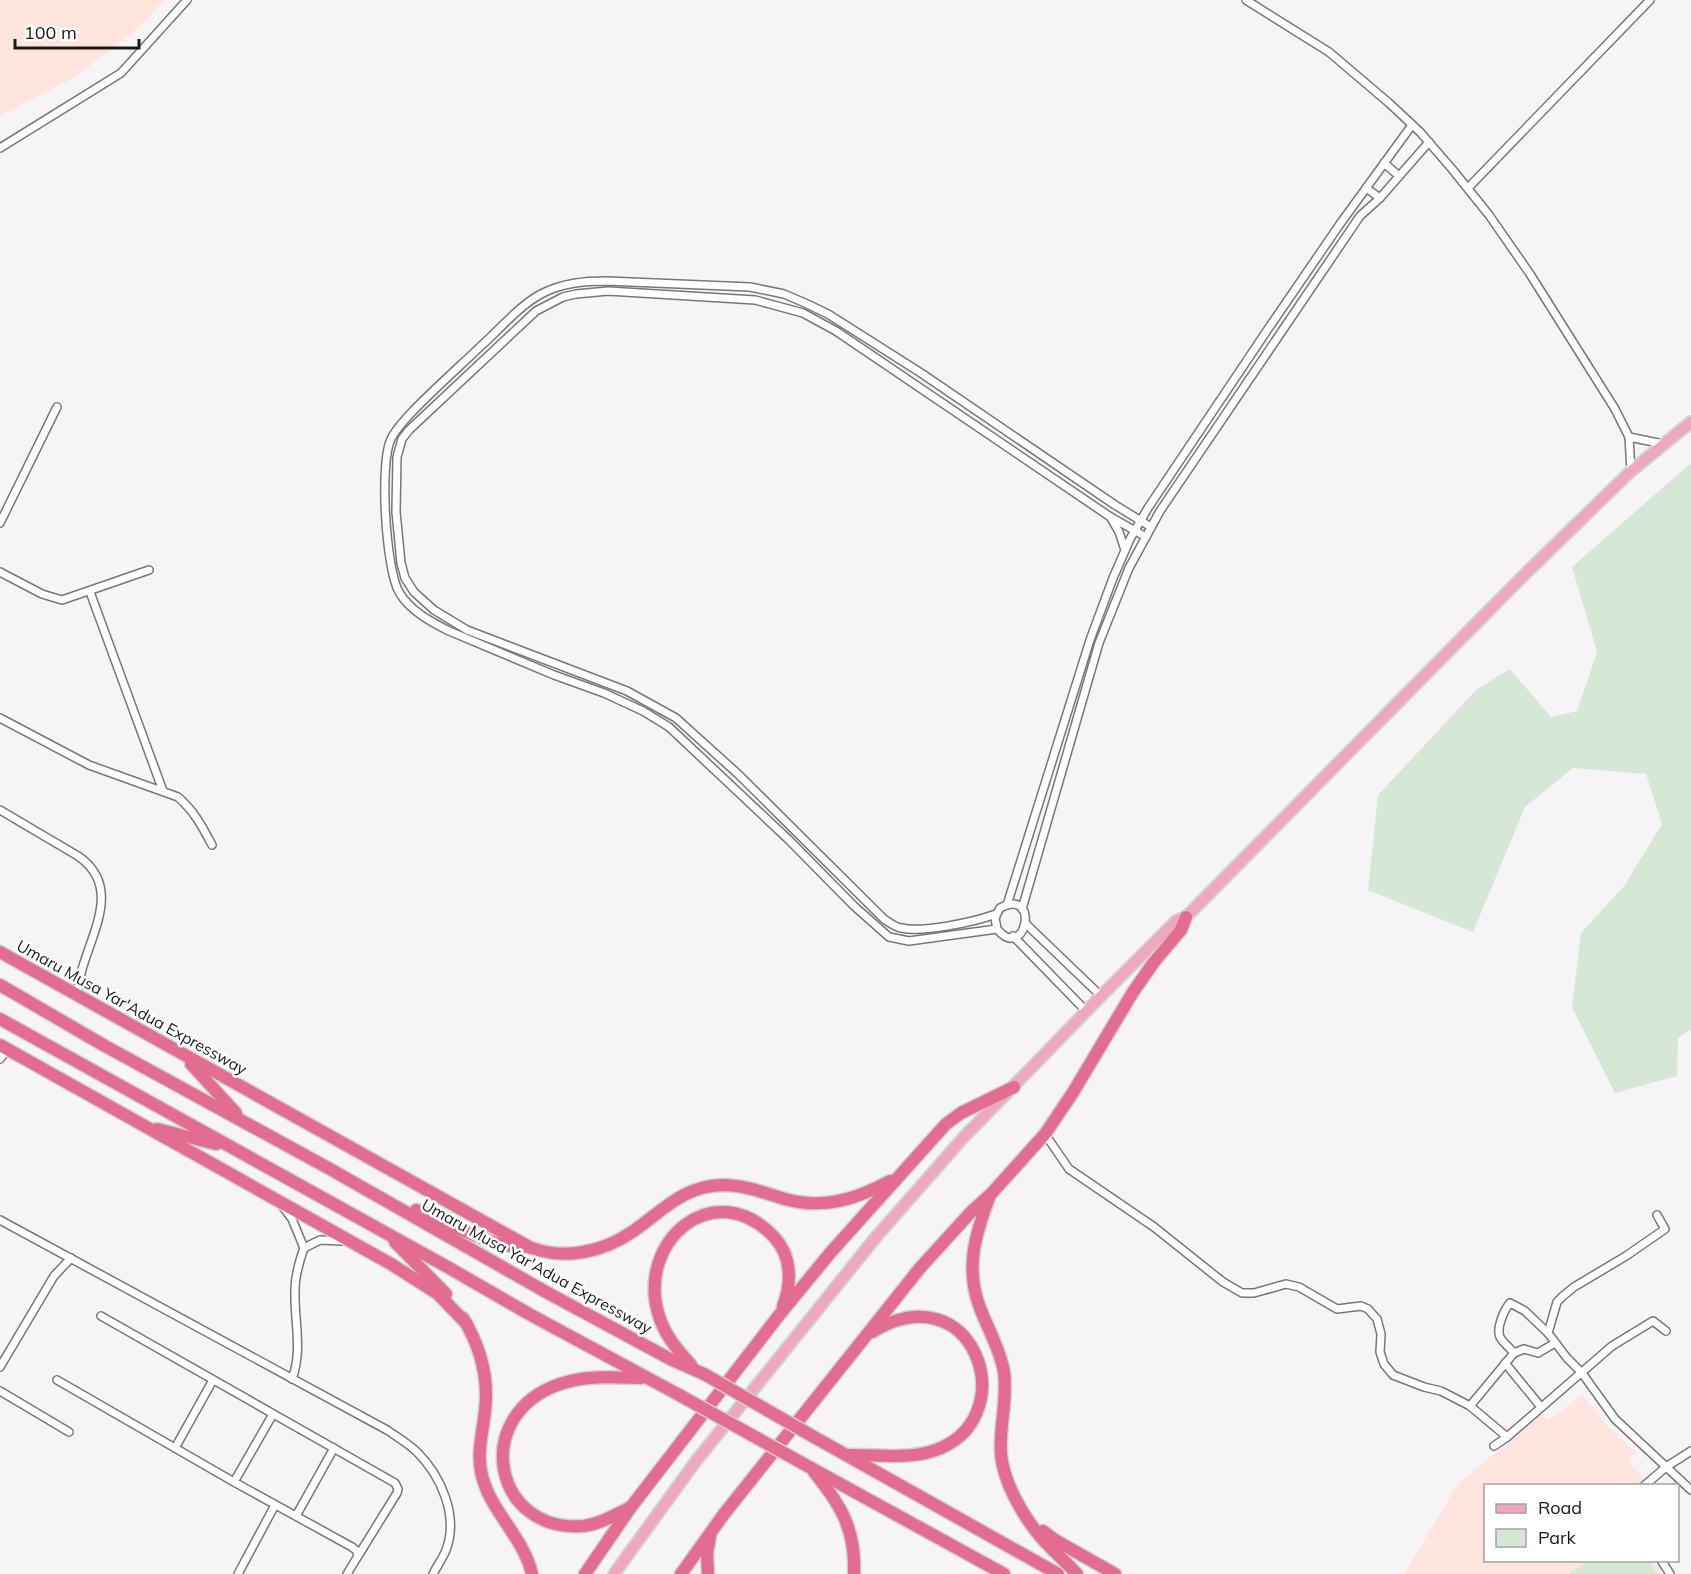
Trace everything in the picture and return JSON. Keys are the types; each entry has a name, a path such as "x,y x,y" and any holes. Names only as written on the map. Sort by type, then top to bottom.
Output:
{"highway":[{"path":"681,1574 724,1514 920,1268 1045,1134 1072,1094 1133,992 1181,930 1186,917"},
{"name":"Umaru Musa Yar'Adua Expressway","path":"1,953 531,1248"},
{"name":"Umaru Musa Yar'Adua Expressway","path":"0,985 105,1046 624,1334 672,1360 699,1371 1058,1574"},
{"path":"0,1019 645,1378 1004,1574"},
{"path":"2,1051 141,1125 391,1264 438,1294 467,1324"},
{"path":"182,1055 243,1121"},
{"path":"585,1574 631,1507 780,1314 831,1252 946,1124 961,1113 1014,1087"},
{"path":"141,1125 234,1149"},
{"path":"397,1207 419,1211 501,1244 538,1251 582,1253 604,1247 632,1233 673,1200 711,1186 740,1186 801,1202 828,1203 863,1195 899,1176"},
{"path":"991,1194 975,1236 972,1253 973,1282 980,1308 1004,1371 1001,1455 1005,1474 1019,1504 1039,1535 1077,1574"},
{"path":"699,1371 674,1346 665,1332 658,1314 655,1296 655,1278 659,1260 672,1235 682,1227 694,1219 725,1212 755,1220 766,1229 778,1242 789,1267 787,1296 780,1314"},
{"path":"388,1235 447,1295 467,1324 482,1361 486,1380 479,1456 484,1486 517,1537 532,1574"},
{"path":"846,1455 918,1455 942,1447 962,1433 969,1424 975,1415 983,1390 983,1378 976,1352 963,1335 942,1321 930,1317 904,1317 866,1335"},
{"path":"631,1507 604,1520 584,1526 558,1525 538,1517 519,1501 510,1488 502,1459 508,1426 519,1409 545,1390 560,1384 598,1377 645,1378"},
{"path":"806,1465 837,1503 846,1519 853,1545 854,1574"},
{"path":"1029,1518 1055,1540 1115,1574"},
{"path":"708,1574 707,1553 711,1534"}],"main road":[{"path":"614,1574 696,1461 876,1237 963,1138 1086,1011 1176,921 1186,917 1491,607 1631,471 1691,422"}],"street":[{"path":"0,148 121,73 187,0"},
{"path":"1246,0 1329,52 1412,125 1468,188 1547,301 1615,409 1629,437 1631,471"},
{"path":"1468,188 1650,0"},
{"path":"1007,905 1090,640 1125,550 1148,508 1268,329 1412,125"},
{"path":"1022,909 1099,643 1129,568 1151,527 1190,466 1360,216 1380,198 1429,142"},
{"path":"1384,163 1399,176"},
{"path":"1366,188 1380,198"},
{"path":"997,929 921,940 902,941 889,937 854,906 677,732 657,718 604,693 554,675 449,631 433,623 416,610 399,592 391,566 385,473 390,441 397,428 423,400 526,304 552,289 583,281 750,287 784,294 828,314 912,367 1151,527"},
{"path":"996,914 964,922 908,929 899,928 884,920 738,774 684,724 647,700 467,630 434,610 409,586 401,563 395,486 397,457 402,439 431,408 536,311 551,302 576,294 608,291 742,298 783,306 836,330 1109,516 1146,537"},
{"path":"0,523 57,407"},
{"path":"1629,437 1663,444"},
{"path":"1124,511 1136,513 1148,508"},
{"path":"1109,516 1119,532 1125,550"},
{"path":"0,572 57,599 69,599 149,570"},
{"path":"90,592 163,791"},
{"path":"416,610 423,601"},
{"path":"0,718 88,765 178,797 190,807 212,845"},
{"path":"729,782 738,774"},
{"path":"1039,803 1050,806"},
{"path":"0,810 89,863 97,875 102,899 99,919 83,966 77,996"},
{"path":"789,840 798,833"},
{"path":"854,906 862,898"},
{"path":"1015,905 1022,909 1026,916 1026,924 1020,933 1013,936 1002,934 997,929 994,922 1000,908 1015,905"},
{"path":"1026,924 1101,996"},
{"path":"1013,936 1086,1011"},
{"path":"1045,1134 1069,1169 1154,1227 1223,1282 1242,1293 1254,1293 1286,1284 1299,1287 1337,1309 1361,1305 1377,1319 1381,1334 1380,1352 1384,1364 1393,1375 1441,1391 1470,1406 1507,1437"},
{"path":"279,1202 292,1218 304,1248 297,1270 295,1288 298,1359 292,1380"},
{"path":"1548,1333 1553,1310 1563,1296 1665,1229 1657,1215"},
{"path":"0,1220 387,1430 416,1451 435,1473 446,1499 451,1527 447,1549 433,1574"},
{"path":"304,1248 320,1240 350,1241"},
{"path":"0,1368 54,1276 71,1258"},
{"path":"1514,1353 1500,1338 1499,1332 1503,1316 1510,1303 1525,1311 1548,1333 1582,1373 1615,1419 1691,1490"},
{"path":"101,1316 395,1483 398,1493 347,1574"},
{"path":"1494,1446 1612,1346 1653,1321 1666,1331"},
{"path":"1470,1406 1514,1353 1524,1348 1538,1353 1556,1343"},
{"path":"1504,1363 1541,1407"},
{"path":"57,1380 352,1547 357,1551 358,1556"},
{"path":"175,1448 213,1380"},
{"path":"0,1391 69,1432"},
{"path":"234,1482 273,1414"},
{"path":"296,1516 334,1448"},
{"path":"1645,1484 1691,1451"},
{"path":"238,1574 275,1505"}],"shaded area":[{"path":"0,0 165,0 139,28 75,77 0,116"},
{"path":"1582,1395 1611,1429 1636,1452 1628,1460 1645,1480 1639,1484 1484,1484 1484,1562 1654,1562 1661,1574 1404,1574 1458,1484 1542,1414 1548,1420"}],"green space":[{"path":"1691,463 1691,1029 1678,1038 1677,1076 1615,1093 1572,1007 1581,933 1624,886 1662,824 1646,774 1573,768 1525,807 1473,932 1368,890 1378,795 1477,689 1510,669 1551,717 1577,711 1597,652 1572,567"},
{"path":"1587,1562 1650,1562 1657,1574 1569,1574"}]}
